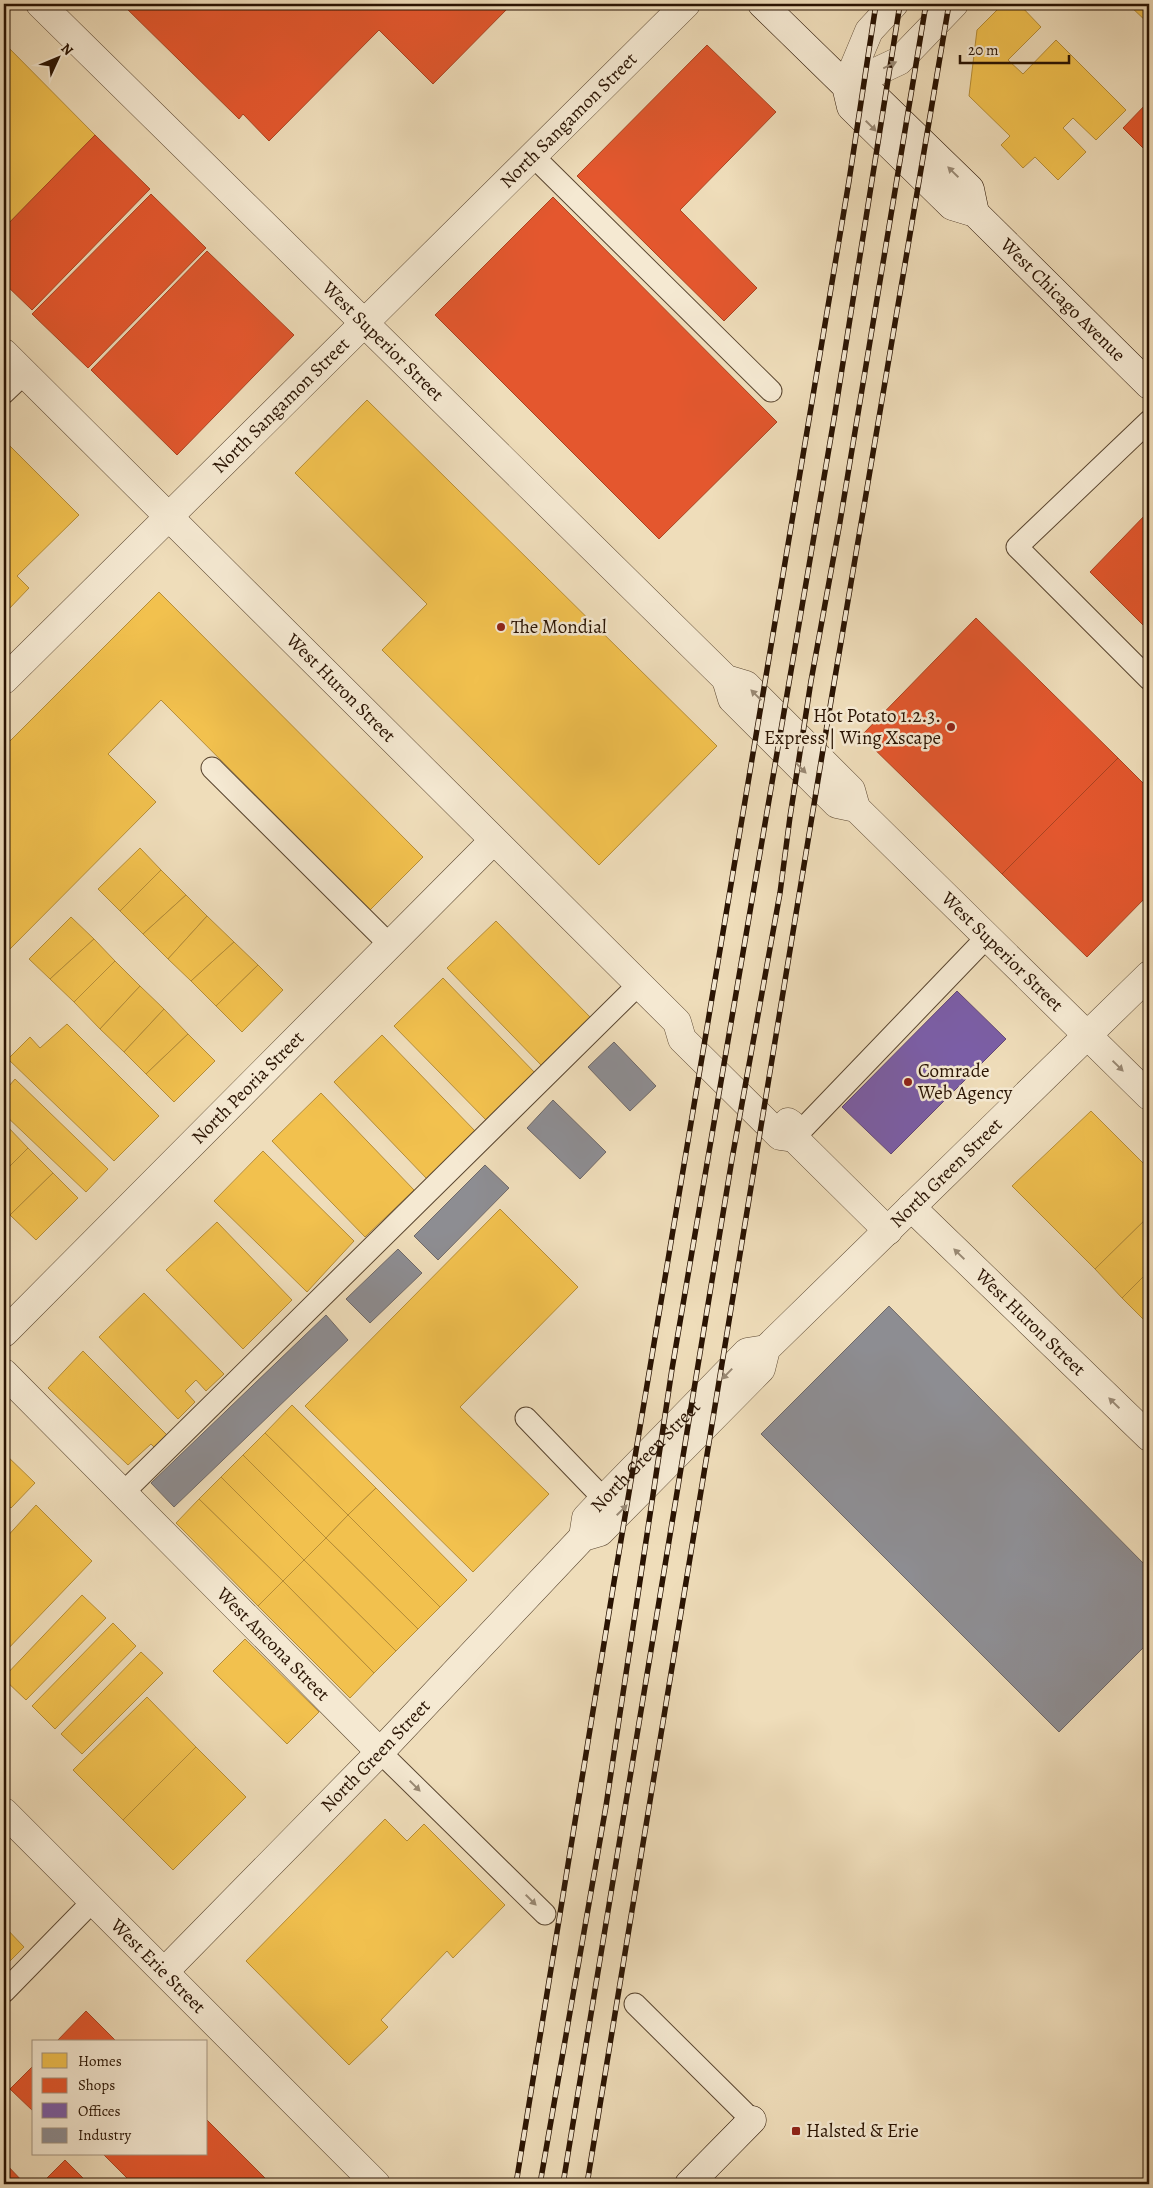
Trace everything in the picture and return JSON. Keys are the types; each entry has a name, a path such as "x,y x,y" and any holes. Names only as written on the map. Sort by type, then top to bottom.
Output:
{"street":[{"name":"West Superior Street","path":"40,4 726,680 746,685 851,790 856,808 1149,1096"},
{"name":"North Sangamon Street","path":"4,680 686,4"},
{"name":"West Chicago Avenue","path":"762,4 846,86 851,107 945,200 952,206 976,213 1149,385"},
{"path":"846,86 869,31 894,4"},
{"path":"846,86 899,61 954,4"},
{"name":"West Huron Street","path":"4,354 638,985 677,1022 692,1027 791,1124 794,1138 888,1231"},
{"name":"North Peoria Street","path":"4,1333 494,841"},
{"name":"North Green Street","path":"165,1971 380,1752 583,1538 600,1532 761,1368 766,1349 1149,975"},
{"name":"West Huron Street","path":"911,1207 1149,1437"},
{"name":"North Green Street","path":"583,1538 586,1518 604,1499 747,1352 766,1349"},
{"name":"West Ancona Street","path":"4,1373 380,1752"},
{"name":"West Erie Street","path":"4,1812 376,2184"},
{"path":"688,2184 752,2120"}],"lane":[{"path":"533,156 770,391"},
{"path":"4,393 24,374"},
{"path":"1149,421 1017,546 1149,679"},
{"path":"212,768 390,944"},
{"path":"794,1138 986,937"},
{"path":"123,1493 638,985"},
{"path":"526,1418 604,1499"},
{"name":"West Ancona Street","path":"380,1752 545,1914"},
{"path":"4,1992 93,1901"},
{"path":"635,2004 752,2120"}],"building: Homes":[{"path":"1003,4 1019,4 1041,27 1008,60 1023,74 1056,40 1126,110 1096,140 1073,118 1063,128 1086,152 1058,180 1035,157 1023,168 1001,145 1010,136 969,96 977,30"},
{"path":"1128,4 1149,4 1149,24"},
{"path":"4,43 95,135 4,228"},
{"name":"The Mondial","path":"367,400 717,746 599,865 382,650 427,604 295,473"},
{"path":"4,440 79,515 17,576 29,588 7,611 4,608"},
{"path":"159,592 423,857 370,910 161,700 108,754 156,802 4,955 4,747"},
{"path":"140,848 161,870 120,911 98,889"},
{"path":"161,870 186,895 143,934 120,911"},
{"path":"186,895 207,916 168,959 143,934"},
{"path":"207,916 234,942 191,981 168,959"},
{"path":"71,917 94,939 50,979 29,959"},
{"path":"496,921 590,1017 541,1065 447,968"},
{"path":"94,939 115,961 74,1002 50,979"},
{"path":"234,942 258,965 216,1006 191,981"},
{"path":"115,961 140,986 100,1029 74,1002"},
{"path":"258,965 283,990 242,1032 216,1006"},
{"path":"443,978 537,1075 488,1122 394,1026"},
{"path":"140,986 164,1009 124,1052 100,1029"},
{"path":"164,1009 188,1034 146,1074 124,1052"},
{"path":"67,1024 159,1116 114,1161 8,1059 30,1037 40,1048"},
{"path":"188,1034 215,1061 174,1102 146,1074"},
{"path":"382,1035 476,1132 427,1179 334,1082"},
{"path":"15,1079 108,1169 86,1192 4,1114 4,1092"},
{"path":"321,1093 414,1190 365,1237 272,1141"},
{"path":"1091,1111 1149,1169 1149,1216 1095,1269 1012,1186"},
{"path":"6,1125 28,1148 4,1172 4,1127"},
{"path":"28,1148 53,1173 10,1215 4,1209 4,1172"},
{"path":"263,1151 354,1241 307,1292 214,1201"},
{"path":"53,1173 78,1198 36,1240 10,1215"},
{"path":"500,1209 578,1287 460,1407 549,1494 473,1572 305,1406"},
{"path":"1149,1216 1149,1271 1122,1298 1095,1269"},
{"path":"217,1222 292,1300 243,1349 166,1270"},
{"path":"1149,1271 1149,1325 1122,1298"},
{"path":"144,1293 224,1374 206,1391 196,1380 185,1391 195,1402 178,1419 99,1337"},
{"path":"83,1351 168,1436 155,1448 151,1444 128,1465 48,1388"},
{"path":"292,1405 376,1488 348,1515 265,1433"},
{"path":"265,1433 348,1515 326,1538 243,1455"},
{"path":"4,1453 35,1483 11,1508 4,1501"},
{"path":"243,1455 326,1538 304,1560 221,1477"},
{"path":"221,1477 304,1560 283,1581 199,1499"},
{"path":"376,1488 467,1580 440,1607 348,1515"},
{"path":"199,1499 283,1581 258,1606 176,1523"},
{"path":"36,1505 92,1561 4,1653 4,1540"},
{"path":"348,1515 440,1607 418,1629 326,1538"},
{"path":"326,1538 418,1629 396,1651 304,1560"},
{"path":"304,1560 396,1651 374,1673 283,1581"},
{"path":"283,1581 374,1673 350,1698 258,1606"},
{"path":"82,1595 106,1618 26,1700 4,1677"},
{"path":"113,1623 136,1646 55,1729 32,1706"},
{"path":"245,1639 319,1712 287,1744 213,1671"},
{"path":"141,1652 163,1673 82,1754 61,1734"},
{"path":"147,1697 196,1747 123,1820 73,1770"},
{"path":"196,1747 246,1797 173,1870 123,1820"},
{"path":"385,1819 407,1841 424,1824 505,1905 453,1958 447,1951 381,2020 388,2027 349,2065 246,1961"},
{"path":"4,1926 24,1947 4,1967"}],"building: Shops":[{"path":"122,4 512,4 433,84 379,30 269,141 243,114 239,119"},
{"path":"707,45 776,112 680,210 757,288 724,321 577,176"},
{"path":"1149,101 1149,154 1123,128"},
{"path":"95,135 150,189 32,310 4,283 4,228"},
{"path":"151,194 206,248 88,368 32,314"},
{"path":"553,197 777,422 659,539 435,315"},
{"path":"207,251 294,335 177,455 91,370"},
{"path":"1149,511 1149,631 1090,572"},
{"path":"976,618 1118,758 1002,874 861,736"},
{"path":"1118,758 1149,789 1149,894 1087,957 1002,874"},
{"path":"86,2011 115,2040 58,2040"},
{"path":"32,2067 32,2110 10,2089"},
{"path":"208,2121 271,2184 133,2184 105,2156 208,2156"},
{"path":"65,2160 89,2184 41,2184"},
{"path":"4,2162 25,2184 4,2184"}],"building: Offices":[{"path":"957,991 1006,1039 891,1154 842,1107"}],"building: Industry":[{"path":"614,1042 656,1086 630,1111 588,1067"},
{"path":"553,1100 606,1152 580,1179 527,1128"},
{"path":"485,1165 509,1188 438,1260 414,1236"},
{"path":"398,1249 422,1273 370,1323 346,1299"},
{"path":"889,1306 1149,1569 1149,1642 1059,1732 761,1434"},
{"path":"326,1315 348,1340 174,1507 151,1483"}],"railway":[{"path":"516,2184 614,1582 849,181 876,4"},
{"path":"540,2184 606,1806 672,1369 835,413 900,4"},
{"path":"563,2184 732,1159 780,893 811,681 840,522 926,4"},
{"path":"587,2184 831,701 949,4"}],"place":[{"name":"The Mondial","path":"501,627"},
{"name":"Hot Potato 1.2.3. Express | Wing Xscape","path":"951,727"},
{"name":"Comrade Web Agency","path":"908,1082"},
{"name":"Halsted & Erie","path":"796,2131"}]}
